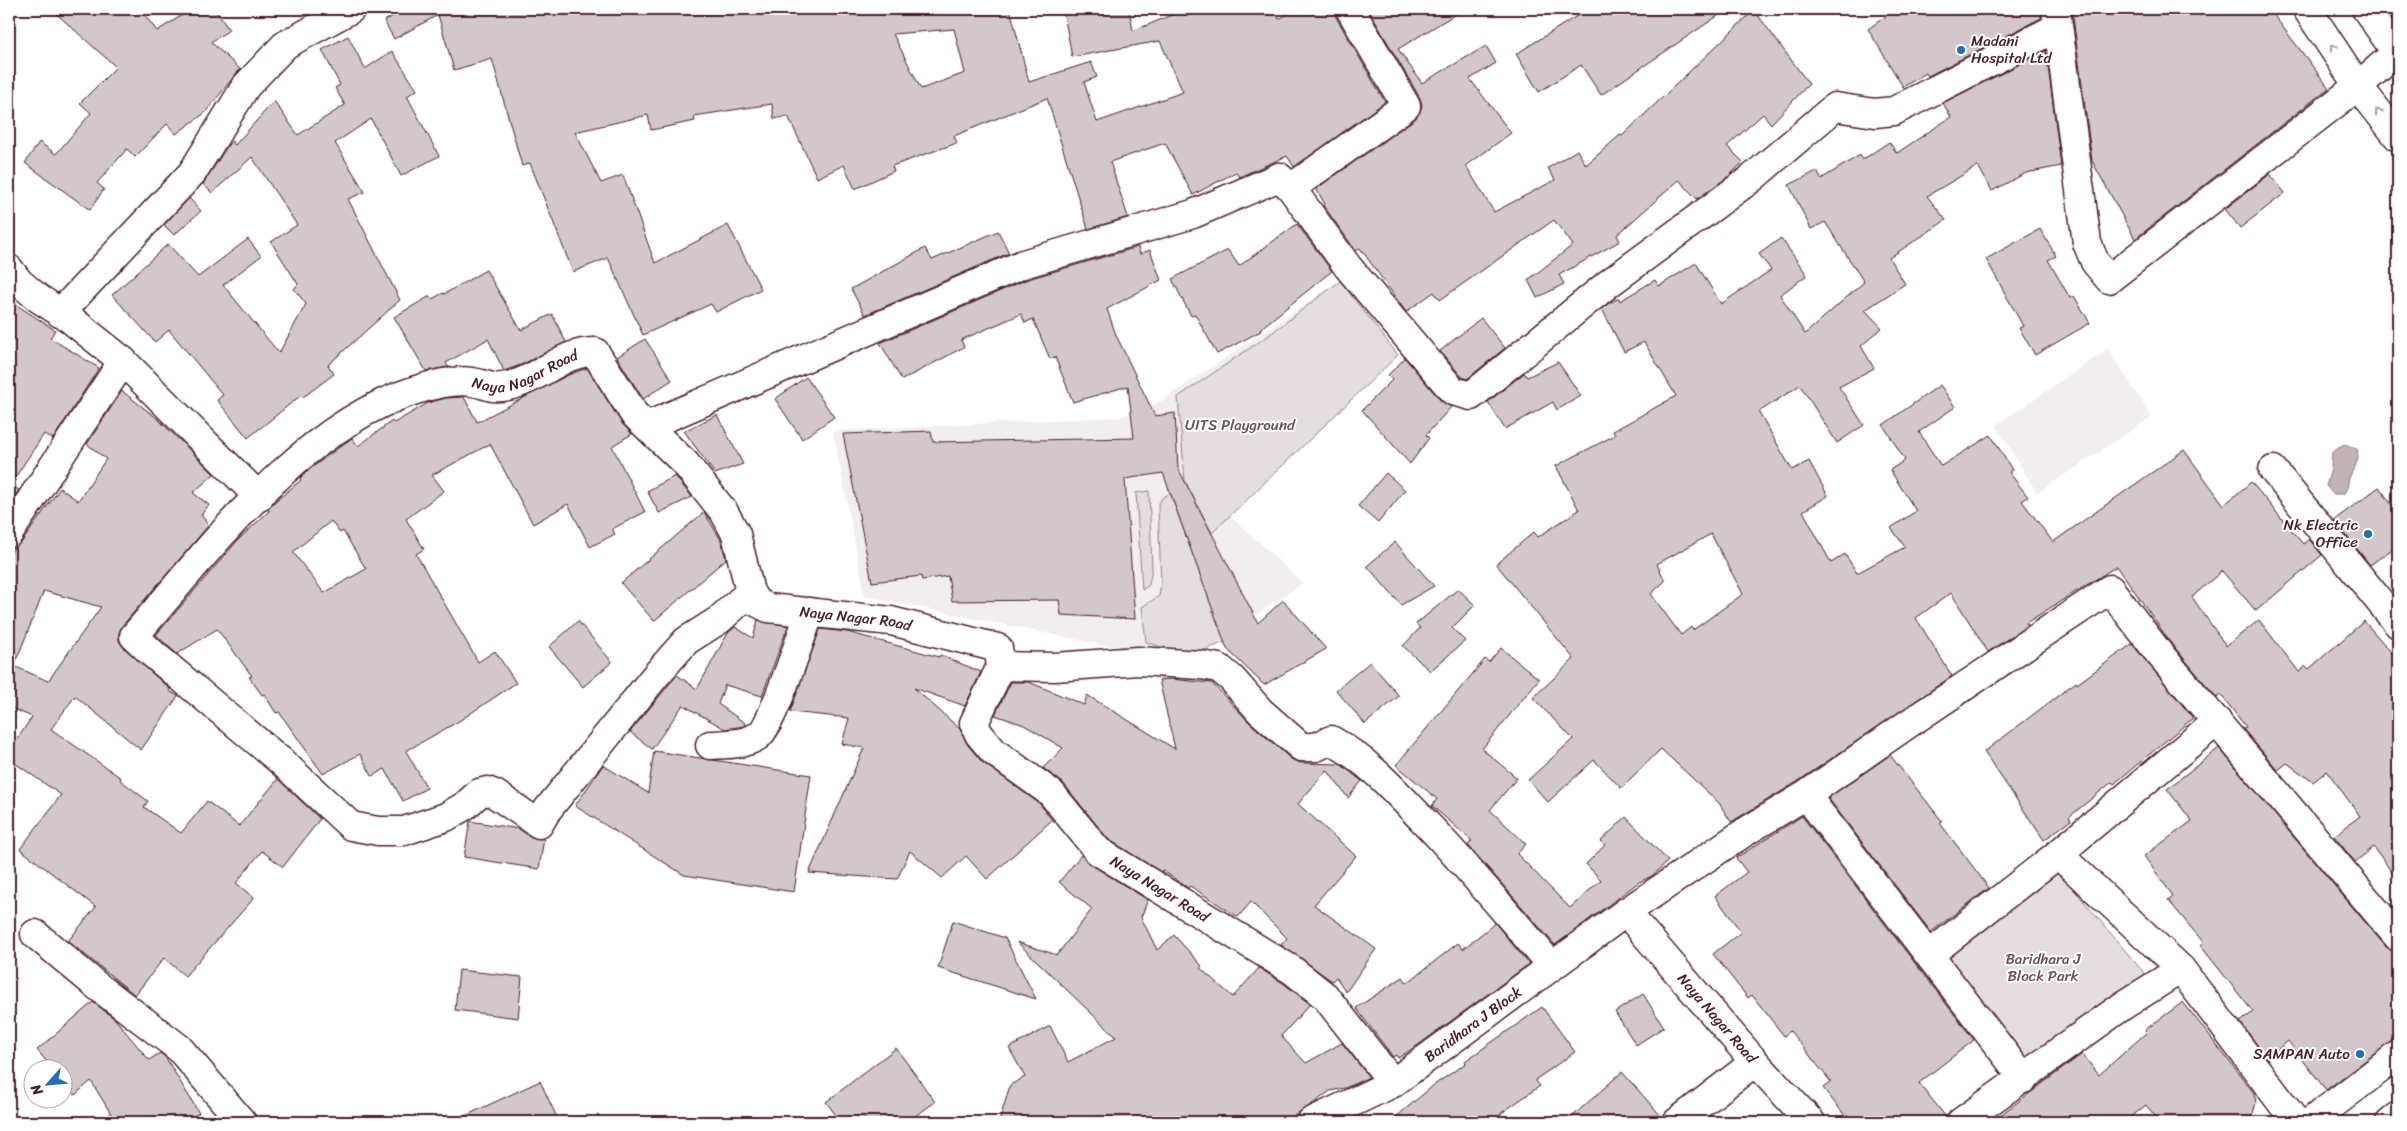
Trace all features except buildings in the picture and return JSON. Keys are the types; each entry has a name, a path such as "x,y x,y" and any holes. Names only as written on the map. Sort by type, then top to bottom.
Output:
{"street":[{"path":"60,313 192,173 246,86 285,45 351,9"},
{"path":"1290,188 1406,106 1350,9"},
{"path":"2307,9 2358,86 2398,137"},
{"path":"648,426 1023,264 1193,214 1279,177 1290,188 1348,267 1452,391 1471,396 1608,284 1752,178 1835,107 1875,114 1894,111 2057,18 2087,243 2095,262 2108,279 2397,54 2375,13"},
{"path":"9,269 19,282 38,298 123,360 258,497 234,521 134,636 289,769 351,826 378,831 404,831 446,818 466,805 479,793 487,791 496,794 539,824 554,801 656,675 686,641 719,620 750,592"},
{"name":"Naya Nagar Road","path":"258,497 310,448 368,408 416,390 448,382 472,382 489,388 509,386 529,380 559,362 584,352 595,352 634,414 685,463 724,512 736,534 750,592 756,602 768,608 891,621 998,648 1001,666 974,723 976,729 994,752 1051,793 1098,851 1292,970 1325,996 1393,1082"},
{"path":"9,533 123,360"},
{"path":"2273,470 2398,624"},
{"name":"Baridhara J Block","path":"1327,1119 1393,1082 1626,912 1745,832 1806,795 1905,726 2110,589 2158,652 2217,721"},
{"path":"710,745 741,744 760,735 772,716 810,612"},
{"path":"1001,666 1055,667 1138,661 1201,664 1219,668 1232,679 1260,711 1301,746 1316,747 1331,740 1356,754 1383,776 1448,846 1552,966"},
{"path":"1930,954 2058,854 2217,721 2398,936"},
{"path":"1806,795 1930,954 2024,1079"},
{"path":"2058,854 2181,969 2296,1122"},
{"name":"Naya Nagar Road","path":"1626,912 1755,1062 1811,1122"},
{"path":"35,934 96,985 179,1048 242,1122"},
{"path":"1961,1122 2024,1079 2124,1005 2181,969"},
{"path":"2310,1122 2398,1055"},
{"path":"1678,1122 1755,1062"},
{"path":"2390,1122 2398,1116"}],"shaded area":[{"path":"1340,281 1398,355 1230,516 1303,583 1255,616 1225,642 1198,654 1103,645 865,596 833,431 1120,417 1161,401"},
{"path":"2108,349 2152,417 2037,493 1996,425"},
{"path":"2344,445 2357,449 2357,460 2345,492 2343,494 2333,494 2326,486 2331,469 2332,452"}],"green space":[{"name":"UITS Playground","path":"1340,281 1398,355 1212,533 1185,481 1178,397 1269,335"},
{"path":"1149,491 1152,568 1149,585 1142,590 1136,493"},
{"path":"1170,493 1225,642 1197,653 1168,649 1146,642 1142,607 1159,596 1161,584 1158,505 1162,498"},
{"name":"Baridhara J Block Park","path":"2055,867 2149,979 2027,1073 1938,951"}],"place":[{"name":"Madani Hospital Ltd","path":"1961,50"},
{"name":"Nk Electric Office","path":"2368,534"},
{"name":"SAMPAN Auto","path":"2360,1054"}]}
